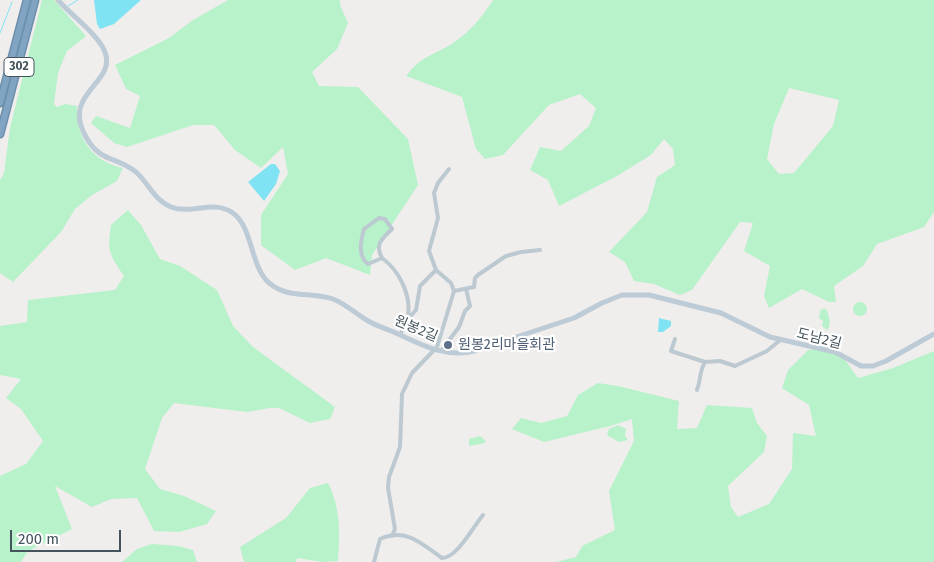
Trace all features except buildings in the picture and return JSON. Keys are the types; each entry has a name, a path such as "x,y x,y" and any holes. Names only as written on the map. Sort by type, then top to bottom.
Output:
{"highway":[{"name":"302","path":"0,103 27,0"},
{"name":"302","path":"0,134 35,0"}],"main road":[{"name":"원봉2길","path":"58,0 102,45 105,54 105,74 85,96 78,116 85,136 99,155 128,167 139,175 158,199 171,207 189,210 208,206 220,207 240,219 260,271 266,280 280,290 292,294 311,294 334,300 368,321 434,351 463,354 574,318 602,302 622,295 649,295 691,304 721,313 752,330 779,340"},
{"name":"도남2길","path":"779,340 835,352 861,366 867,367 900,355 934,334"}],"street":[{"path":"392,536 395,529 388,488 389,478 400,447 402,394 412,373 434,351 439,342 454,291 452,283 436,270 429,251 438,218 434,193 438,183 449,169"},
{"path":"382,258 368,264 364,261 361,252 364,229 379,218 385,219 392,228 380,240 379,248 382,258 390,264 405,289 410,311 400,335"},
{"path":"454,291 474,287 475,278 478,275 506,256 540,250"},
{"path":"407,320 416,310 420,286 436,270"},
{"path":"441,351 459,327 465,312 470,306 466,289"},
{"path":"675,338 671,350 706,362 720,361 739,366 767,351 779,340"},
{"path":"697,390 700,382 699,376 706,362"},
{"path":"374,562 380,539 404,534 430,548 442,558 446,558 461,547 466,535 483,516"}],"green space":[{"path":"42,0 54,0 86,36 67,51 58,73 54,104 57,107 65,104 77,106 79,127 88,146 102,160 123,168 117,181 92,195 75,209 61,232 13,282 0,273 0,180 4,173 10,128"},
{"path":"228,0 340,0 340,5 348,23 337,49 312,72 319,86 358,87 408,139 418,185 372,255 370,275 326,258 295,270 261,245 261,215 288,174 283,147 261,168 235,150 214,125 193,125 127,147 114,143 91,123 96,116 130,128 140,96 126,89 115,65 169,38 193,20"},
{"path":"493,0 934,0 934,212 924,227 877,244 863,266 834,286 836,302 829,302 802,289 769,308 764,296 770,266 744,251 753,223 740,222 692,290 680,295 654,284 634,281 625,262 609,252 647,212 657,177 675,165 673,149 664,139 651,155 617,176 559,206 548,180 530,170 540,147 561,151 589,126 596,108 580,94 549,105 503,155 485,159 476,149 462,97 406,76 412,68 425,58 453,43 465,34","holes":["789,88 839,100 833,126 794,173 779,174 767,159 774,124"]},
{"path":"128,210 141,225 160,259 180,266 217,290 233,326 253,347 335,407 330,419 310,423 279,408 247,412 174,403 162,418 145,469 160,489 184,496 216,511 207,524 179,532 154,531 137,498 111,499 92,507 55,486 72,529 28,551 21,562 0,562 0,476 26,464 43,441 21,409 6,398 21,379 0,375 0,326 27,322 28,300 115,290 124,276 110,252 111,225"},
{"path":"860,302 865,304 867,309 865,314 860,316 855,314 853,309 855,304"},
{"path":"822,309 826,309 829,317 830,323 827,330 822,326 823,321 819,318"},
{"path":"836,347 858,378 893,368 934,351 934,562 556,562 576,557 582,546 615,530 609,491 634,441 632,419 544,442 512,429 521,418 541,423 567,416 578,395 598,383 679,401 677,429 697,428 707,405 752,408 757,423 767,436 764,452 728,486 731,507 738,517 769,504 792,469 793,433 816,436 809,405 782,388 788,370 808,350"},
{"path":"618,425 626,429 625,436 628,440 619,442 607,435 609,429"},
{"path":"480,436 485,440 485,443 469,446 469,439"},
{"path":"328,483 337,512 339,531 338,561 323,562 297,558 296,562 244,562 240,547 286,518 310,488"},
{"path":"152,544 178,546 193,550 197,562 122,562 137,549"}],"water":[{"path":"94,0 141,0 114,24 100,29 97,24"},
{"path":"271,164 275,164 280,171 276,184 264,201 248,182"},
{"path":"659,318 671,321 671,326 663,332 658,332"}],"waterway":[{"path":"68,6 78,0"},
{"path":"0,33 12,2"}],"place":[{"name":"원봉2리마을회관","path":"448,345"}]}
